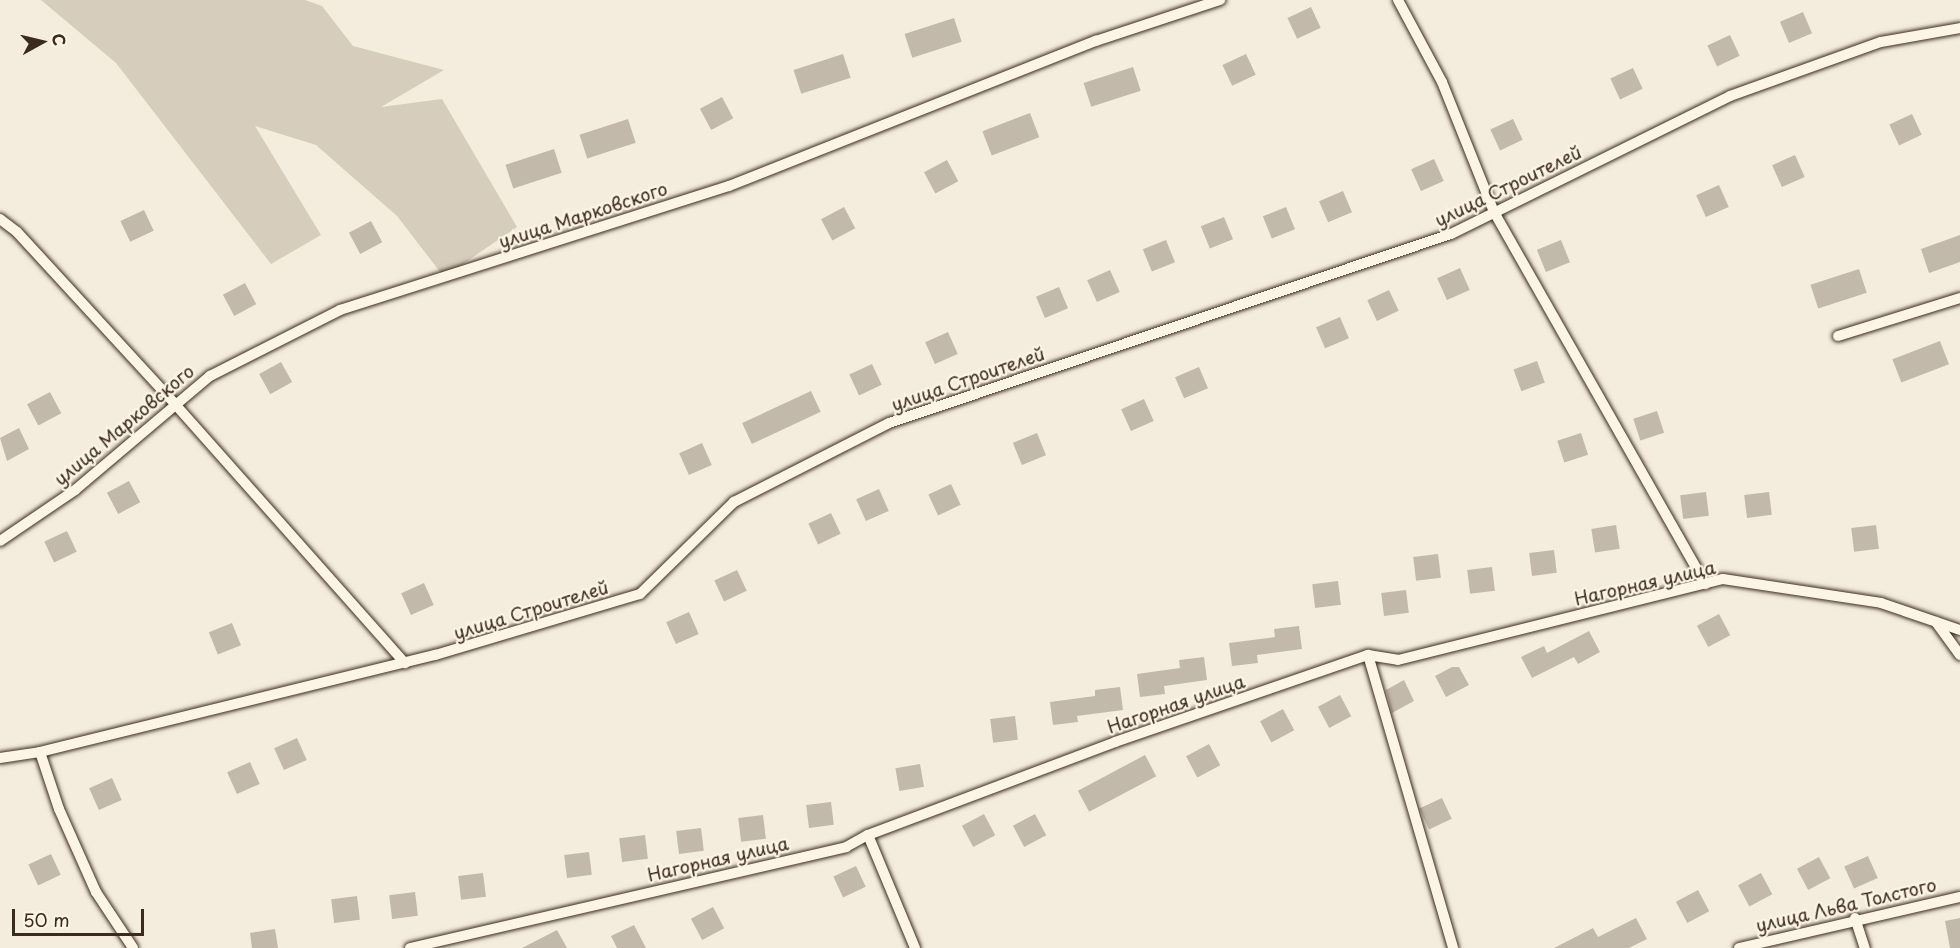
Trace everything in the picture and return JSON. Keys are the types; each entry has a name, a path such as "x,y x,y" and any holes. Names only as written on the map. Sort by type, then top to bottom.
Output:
{"lane":[{"name":"улица Марковского","path":"0,541 75,490 174,404 210,376 340,310 729,186 1096,41 1220,0"},
{"path":"1398,0 1442,82 1494,212 1705,584"},
{"name":"улица Строителей","path":"0,758 40,752 405,663 640,594 734,502 889,423 1451,234 1730,96 1881,42 1960,27"},
{"path":"0,219 17,232 174,404 405,663"},
{"path":"1838,336 1960,298"},
{"name":"Нагорная улица","path":"410,948 846,847 868,835 1115,742 1368,655 1398,660 1723,579 1881,603 1960,630"},
{"path":"1935,621 1960,656"},
{"path":"1368,655 1453,948"},
{"path":"40,752 96,892 133,948"},
{"path":"868,835 915,948"},
{"name":"улица Льва Толстого","path":"1739,948 1855,918 1960,897"},
{"path":"1855,918 1865,948"}],"shaded area":[{"path":"41,0 305,0 322,6 353,46 444,70 381,107 442,99 517,227 444,277 397,216 316,145 255,126 321,235 271,264 116,63"}],"building":[{"path":"1311,7 1321,28 1297,39 1287,18"},
{"path":"1803,12 1812,33 1789,43 1780,22"},
{"path":"954,18 962,42 912,58 905,34"},
{"path":"1730,35 1740,56 1717,66 1707,46"},
{"path":"843,54 851,78 801,94 794,70"},
{"path":"1246,54 1256,75 1232,86 1222,65"},
{"path":"1133,67 1141,91 1091,107 1084,83"},
{"path":"1633,68 1643,89 1620,99 1610,79"},
{"path":"722,97 733,118 711,130 700,109"},
{"path":"1030,113 1039,137 992,156 982,131"},
{"path":"1912,114 1922,135 1899,145 1889,125"},
{"path":"628,119 636,143 587,159 579,135"},
{"path":"1513,119 1523,140 1500,150 1490,130"},
{"path":"554,149 562,173 513,189 505,165"},
{"path":"1795,155 1805,177 1782,187 1772,165"},
{"path":"1434,159 1444,181 1421,191 1411,169"},
{"path":"947,160 958,181 935,193 924,172"},
{"path":"1719,185 1729,207 1706,217 1696,195"},
{"path":"1343,191 1352,212 1328,222 1319,201"},
{"path":"844,207 855,228 832,240 821,219"},
{"path":"1286,207 1295,229 1272,239 1263,216"},
{"path":"144,210 154,231 130,242 120,221"},
{"path":"1224,217 1233,239 1210,249 1201,226"},
{"path":"371,221 382,242 360,254 349,233"},
{"path":"1960,235 1960,262 1929,273 1921,249"},
{"path":"1166,240 1175,262 1152,272 1143,249"},
{"path":"1561,240 1570,262 1546,272 1537,250"},
{"path":"1460,268 1470,290 1447,300 1437,278"},
{"path":"1859,269 1867,293 1818,309 1810,285"},
{"path":"1110,270 1120,292 1097,302 1087,280"},
{"path":"245,283 256,304 234,316 223,295"},
{"path":"1059,287 1068,308 1045,318 1036,297"},
{"path":"1389,290 1399,311 1377,321 1367,300"},
{"path":"1340,317 1349,338 1325,348 1316,327"},
{"path":"948,332 958,354 935,364 925,342"},
{"path":"1940,341 1949,364 1901,383 1892,359"},
{"path":"1537,361 1545,383 1521,391 1514,370"},
{"path":"281,362 292,382 270,394 259,374"},
{"path":"872,364 882,385 859,395 849,375"},
{"path":"1199,367 1208,388 1184,398 1175,377"},
{"path":"811,391 821,412 752,444 742,423"},
{"path":"50,392 61,413 38,425 27,404"},
{"path":"1144,399 1154,421 1131,431 1121,409"},
{"path":"1657,411 1664,433 1640,441 1633,419"},
{"path":"19,428 29,449 7,461 0,438"},
{"path":"1037,433 1046,455 1022,465 1013,443"},
{"path":"1581,433 1588,455 1564,463 1557,441"},
{"path":"702,443 712,465 689,475 679,453"},
{"path":"129,481 140,502 118,514 107,493"},
{"path":"951,484 961,505 938,515 928,495"},
{"path":"879,489 889,511 866,521 856,499"},
{"path":"1706,492 1709,516 1683,519 1680,495"},
{"path":"1769,492 1772,515 1747,518 1744,495"},
{"path":"831,513 841,534 818,544 808,524"},
{"path":"1616,525 1620,549 1595,553 1591,529"},
{"path":"1876,525 1879,549 1854,552 1851,528"},
{"path":"67,531 77,552 54,562 44,542"},
{"path":"1554,550 1557,573 1532,576 1529,553"},
{"path":"1438,554 1441,578 1416,581 1413,557"},
{"path":"1492,567 1495,591 1470,594 1467,570"},
{"path":"737,570 747,591 724,601 714,581"},
{"path":"1338,581 1341,605 1315,608 1312,584"},
{"path":"424,583 434,605 411,615 401,593"},
{"path":"1406,590 1409,613 1384,616 1381,593"},
{"path":"689,612 699,634 676,644 666,622"},
{"path":"1719,614 1730,635 1708,647 1697,626"},
{"path":"232,623 241,645 218,655 209,632"},
{"path":"1299,626 1302,649 1257,655 1258,663 1232,666 1229,643 1275,637 1274,629"},
{"path":"1589,631 1600,652 1578,664 1574,657 1532,678 1521,657 1544,646 1547,653"},
{"path":"1204,657 1207,680 1164,686 1165,694 1140,697 1137,674 1180,668 1179,660"},
{"path":"1452,667 1459,667 1469,685 1446,697 1435,676"},
{"path":"1404,680 1414,701 1392,713 1386,690"},
{"path":"1120,687 1123,710 1077,716 1078,722 1053,725 1050,702 1095,696 1095,690"},
{"path":"1340,695 1351,716 1329,728 1318,707"},
{"path":"1283,709 1294,730 1271,742 1260,721"},
{"path":"1015,716 1018,740 993,743 990,719"},
{"path":"297,738 307,760 284,770 274,748"},
{"path":"1209,744 1220,765 1197,777 1186,756"},
{"path":"1145,755 1156,776 1089,812 1078,791"},
{"path":"250,762 260,784 237,794 227,772"},
{"path":"920,764 924,787 899,791 895,768"},
{"path":"112,778 122,800 99,810 89,788"},
{"path":"1442,798 1452,819 1429,829 1419,809"},
{"path":"831,802 834,825 809,828 806,805"},
{"path":"984,814 995,835 973,847 962,826"},
{"path":"1035,814 1046,835 1024,847 1013,826"},
{"path":"763,815 766,839 741,842 738,818"},
{"path":"701,828 704,851 679,854 676,831"},
{"path":"645,835 648,859 622,862 619,838"},
{"path":"589,852 592,875 567,878 564,855"},
{"path":"51,854 61,875 38,885 28,865"},
{"path":"1868,856 1878,878 1854,889 1844,867"},
{"path":"1819,857 1830,878 1808,890 1797,869"},
{"path":"856,866 866,887 843,897 833,877"},
{"path":"483,873 486,897 461,900 458,876"},
{"path":"1761,873 1772,894 1749,906 1738,885"},
{"path":"1698,890 1709,911 1687,923 1676,902"},
{"path":"415,892 418,916 392,919 389,895"},
{"path":"357,896 360,920 334,923 331,899"},
{"path":"713,907 724,928 702,940 691,919"},
{"path":"1636,918 1647,939 1629,948 1554,948 1593,928 1598,937"},
{"path":"1960,918 1960,948 1950,948 1945,921"},
{"path":"634,925 646,948 617,948 611,936"},
{"path":"275,929 278,948 252,948 250,933"},
{"path":"557,930 567,948 522,948"}]}
